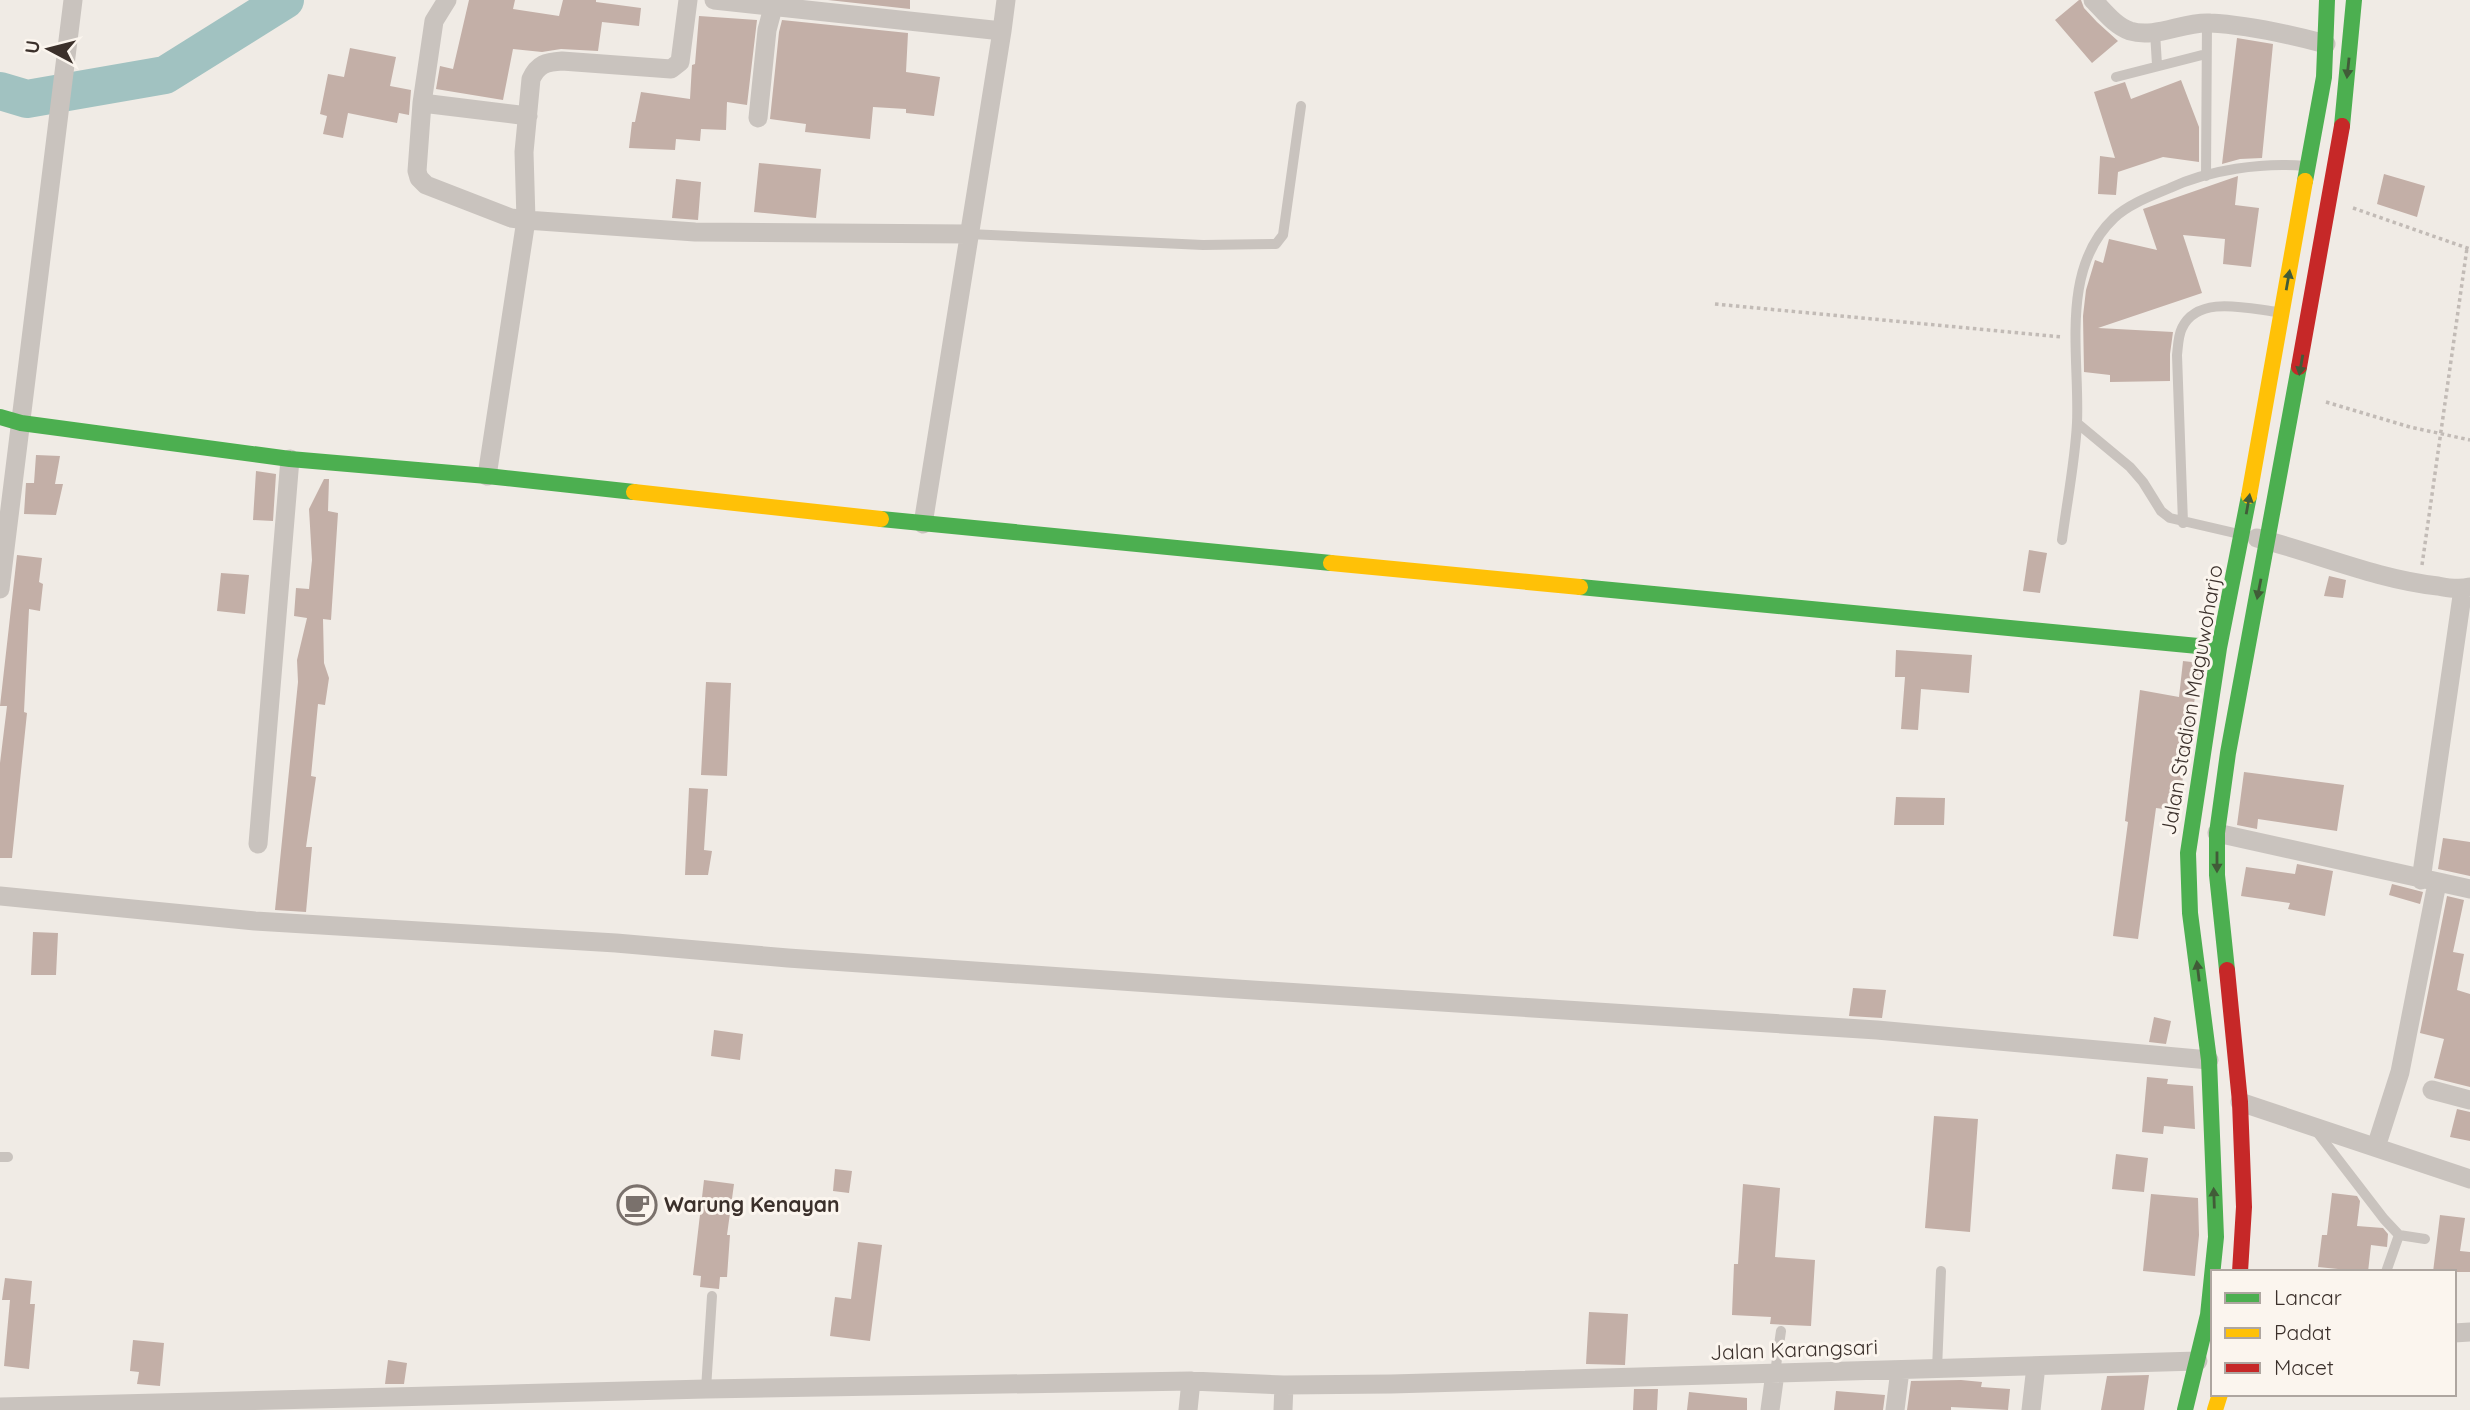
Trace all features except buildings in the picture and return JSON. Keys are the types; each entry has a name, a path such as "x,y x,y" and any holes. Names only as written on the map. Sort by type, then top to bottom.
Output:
{"main road":[{"name":"Jalan Stadion Maguwoharjo","path":"2212,1270 2216,1237 2209,1060 2190,913 2188,853 2219,648 2283,312 2324,76 2327,0"},
{"path":"2240,1270 2244,1207 2240,1102 2217,875 2217,834 2228,752 2330,201 2343,120 2354,0"},
{"path":"0,417 21,423 290,459 487,476 923,524 2219,648"},
{"path":"2216,1237 2243,1240"},
{"name":"Jalan Stadion Maguwoharjo","path":"2185,1410 2198,1362 2211,1280"}],"street":[{"path":"0,589 73,0"},
{"path":"447,0 434,21 422,103 417,160 419,178 426,185 511,218 526,220 695,232 968,233"},
{"path":"487,476 526,220 524,152 531,79 536,68 547,62 668,69 677,66 680,62 688,0"},
{"path":"714,0 774,4 1002,31"},
{"path":"923,524 1006,0"},
{"path":"2093,0 2119,26 2132,32 2155,32 2207,22 2281,32 2326,44"},
{"path":"758,118 767,30 774,4"},
{"path":"422,103 528,116"},
{"path":"258,844 290,459"},
{"path":"2242,534 2387,577 2419,584 2466,588 2429,881 2400,1072 2376,1147"},
{"path":"2217,834 2470,889"},
{"path":"0,896 255,922 616,943 788,958 1222,988 1877,1030 2209,1060"},
{"path":"2432,1090 2470,1100"},
{"path":"2240,1102 2470,1179"},
{"name":"Jalan Karangsari","path":"0,1407 706,1389 1191,1381 1284,1385 1391,1384 2198,1362"},
{"path":"2031,1410 2036,1366"},
{"path":"1895,1410 1900,1370"},
{"path":"1770,1410 1775,1373"},
{"path":"1188,1410 1191,1381"},
{"path":"1283,1410 1284,1385"},
{"path":"628,1391 638,1410"}],"lane":[{"path":"2206,176 2207,22"},
{"path":"2155,32 2157,65"},
{"path":"2116,77 2206,54"},
{"path":"968,233 1203,245 1276,244 1283,235 1300,106"},
{"path":"2062,540 2077,423 2075,338 2081,278 2090,254 2114,218 2132,205 2187,180 2281,163 2308,166"},
{"path":"2183,523 2177,355 2181,330 2190,316 2211,306 2283,312"},
{"path":"2077,423 2130,467 2161,511 2170,518 2242,534"},
{"path":"2312,1126 2399,1235 2425,1239"},
{"path":"2387,1270 2399,1235"},
{"path":"1937,1369 1941,1271"},
{"path":"706,1389 712,1296"},
{"path":"1775,1373 1780,1331"}],"path":[{"path":"2330,201 2469,249 2419,584"},
{"path":"1715,304 2075,338"},
{"path":"2326,402 2410,427 2470,440"}],"waterway":[{"path":"0,91 27,99 165,75 285,0"}],"traffic: fast":[{"path":"2305,181 2324,77 2327,0"},
{"path":"2342,126 2354,0"},
{"path":"2227,970 2217,875 2217,833 2228,753 2299,367"},
{"path":"0,417 21,423 290,459 634,492"},
{"path":"2213,1270 2216,1237 2209,1060 2190,913 2188,853 2219,648 2249,496"},
{"path":"881,519 1331,563"},
{"path":"1580,587 2219,648"},
{"path":"2185,1410 2208,1315 2211,1286"}],"traffic: slow":[{"path":"2249,496 2305,181"},
{"path":"634,492 881,519"},
{"path":"1331,563 1580,587"},
{"path":"2215,1410 2219,1396"}],"traffic: jam":[{"path":"2299,367 2342,126"},
{"path":"2227,970 2240,1102 2244,1207 2240,1270"}],"place":[{"name":"Warung Kenayan","path":"637,1205"}]}
